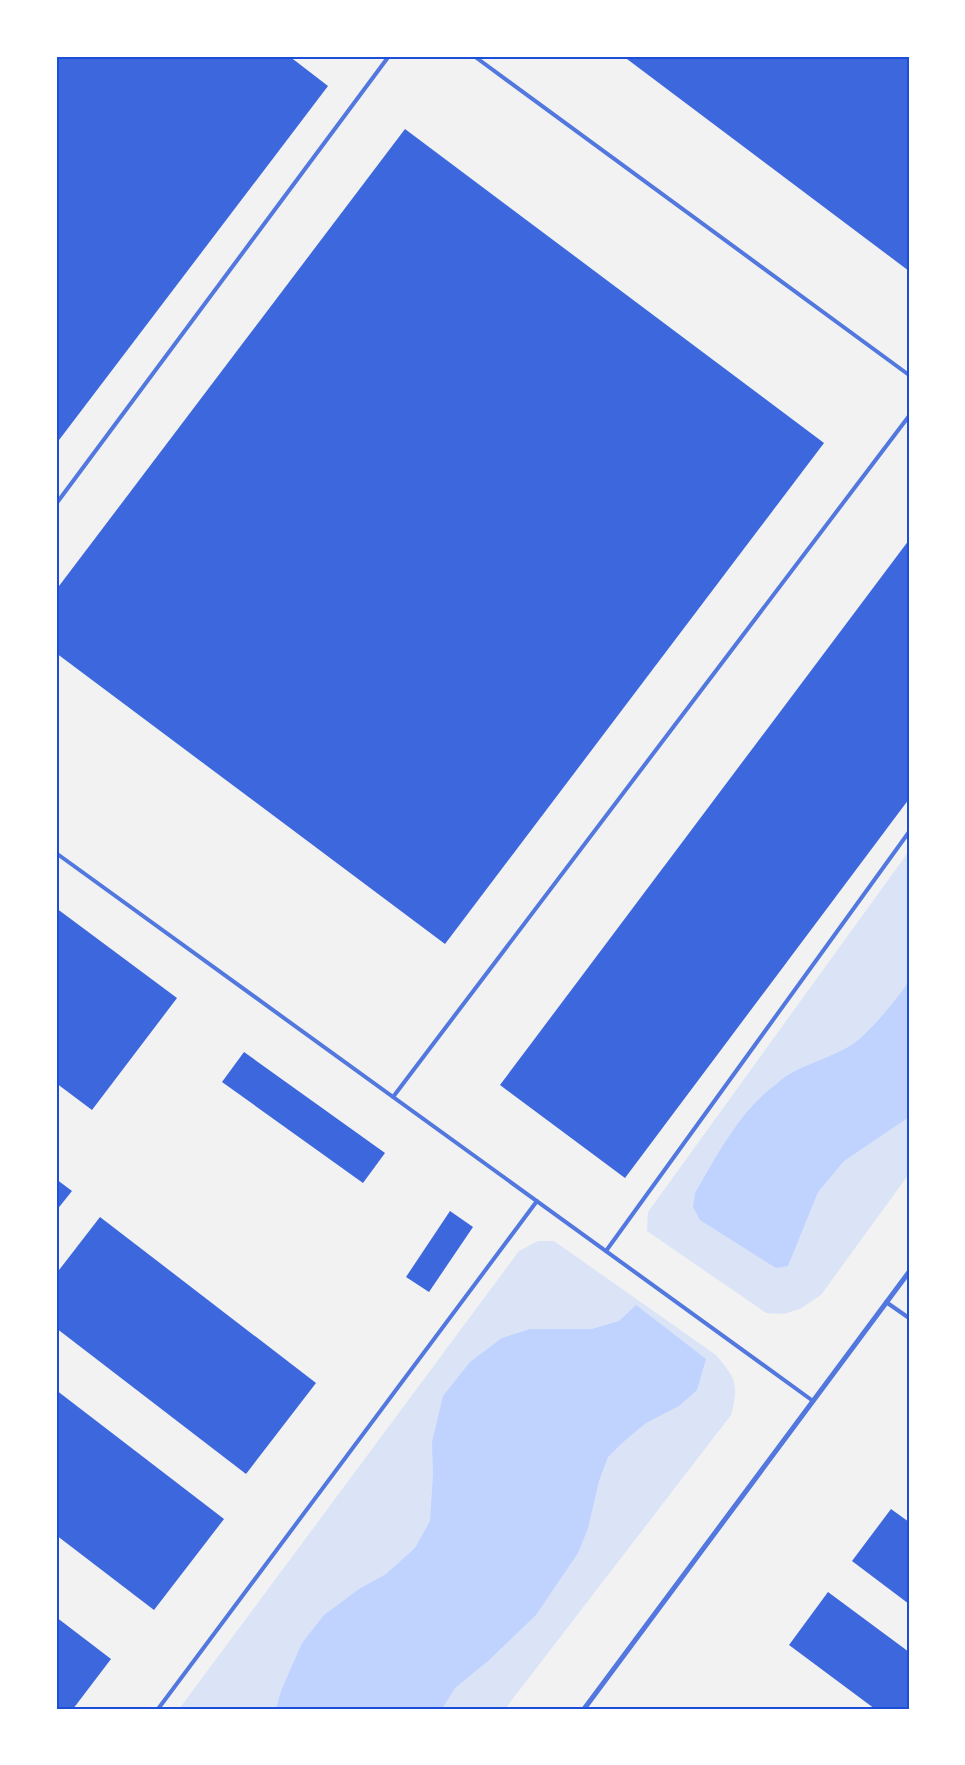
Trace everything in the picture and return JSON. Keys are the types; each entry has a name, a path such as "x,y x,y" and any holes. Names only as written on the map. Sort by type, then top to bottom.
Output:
{"street":[{"path":"584,1709 909,1272"}],"lane":[{"path":"56,504 389,56"},
{"path":"474,56 909,375"},
{"path":"393,1097 909,416"},
{"path":"606,1251 909,832"},
{"path":"56,853 813,1400"},
{"path":"158,1709 537,1201"},
{"path":"886,1302 909,1318"}],"shaded area":[{"path":"909,851 909,1174 821,1295 800,1309 784,1314 766,1313 647,1231 648,1212"},
{"path":"538,1241 554,1241 716,1355 732,1376 734,1382 735,1396 731,1415 505,1709 179,1709 519,1251"}],"water":[{"path":"909,981 909,1117 844,1161 818,1192 788,1266 776,1268 700,1220 693,1207 695,1193 719,1151 747,1112 770,1089 788,1075 843,1050 857,1041 882,1016"},
{"path":"636,1305 706,1359 697,1390 679,1406 646,1423 608,1457 599,1481 588,1528 578,1553 536,1615 488,1661 455,1688 442,1709 276,1709 281,1691 302,1643 324,1615 359,1589 386,1574 415,1548 430,1521 433,1474 432,1442 443,1396 470,1362 502,1338 530,1329 592,1329 619,1321"}],"building":[{"path":"56,56 289,56 328,86 56,444"},
{"path":"623,56 909,56 909,271"},
{"path":"405,129 824,443 445,944 56,653 56,590"},
{"path":"909,540 909,799 625,1178 500,1085"},
{"path":"56,908 177,998 92,1110 56,1083"},
{"path":"244,1052 385,1153 363,1183 222,1082"},
{"path":"56,1179 72,1191 56,1211"},
{"path":"450,1211 473,1227 429,1292 406,1277"},
{"path":"100,1217 316,1383 246,1474 56,1328 56,1274"},
{"path":"56,1390 224,1519 154,1610 56,1535"},
{"path":"891,1509 909,1522 909,1604 852,1561"},
{"path":"828,1592 909,1652 909,1709 875,1709 789,1645"},
{"path":"56,1617 111,1659 73,1709 56,1709"}]}
